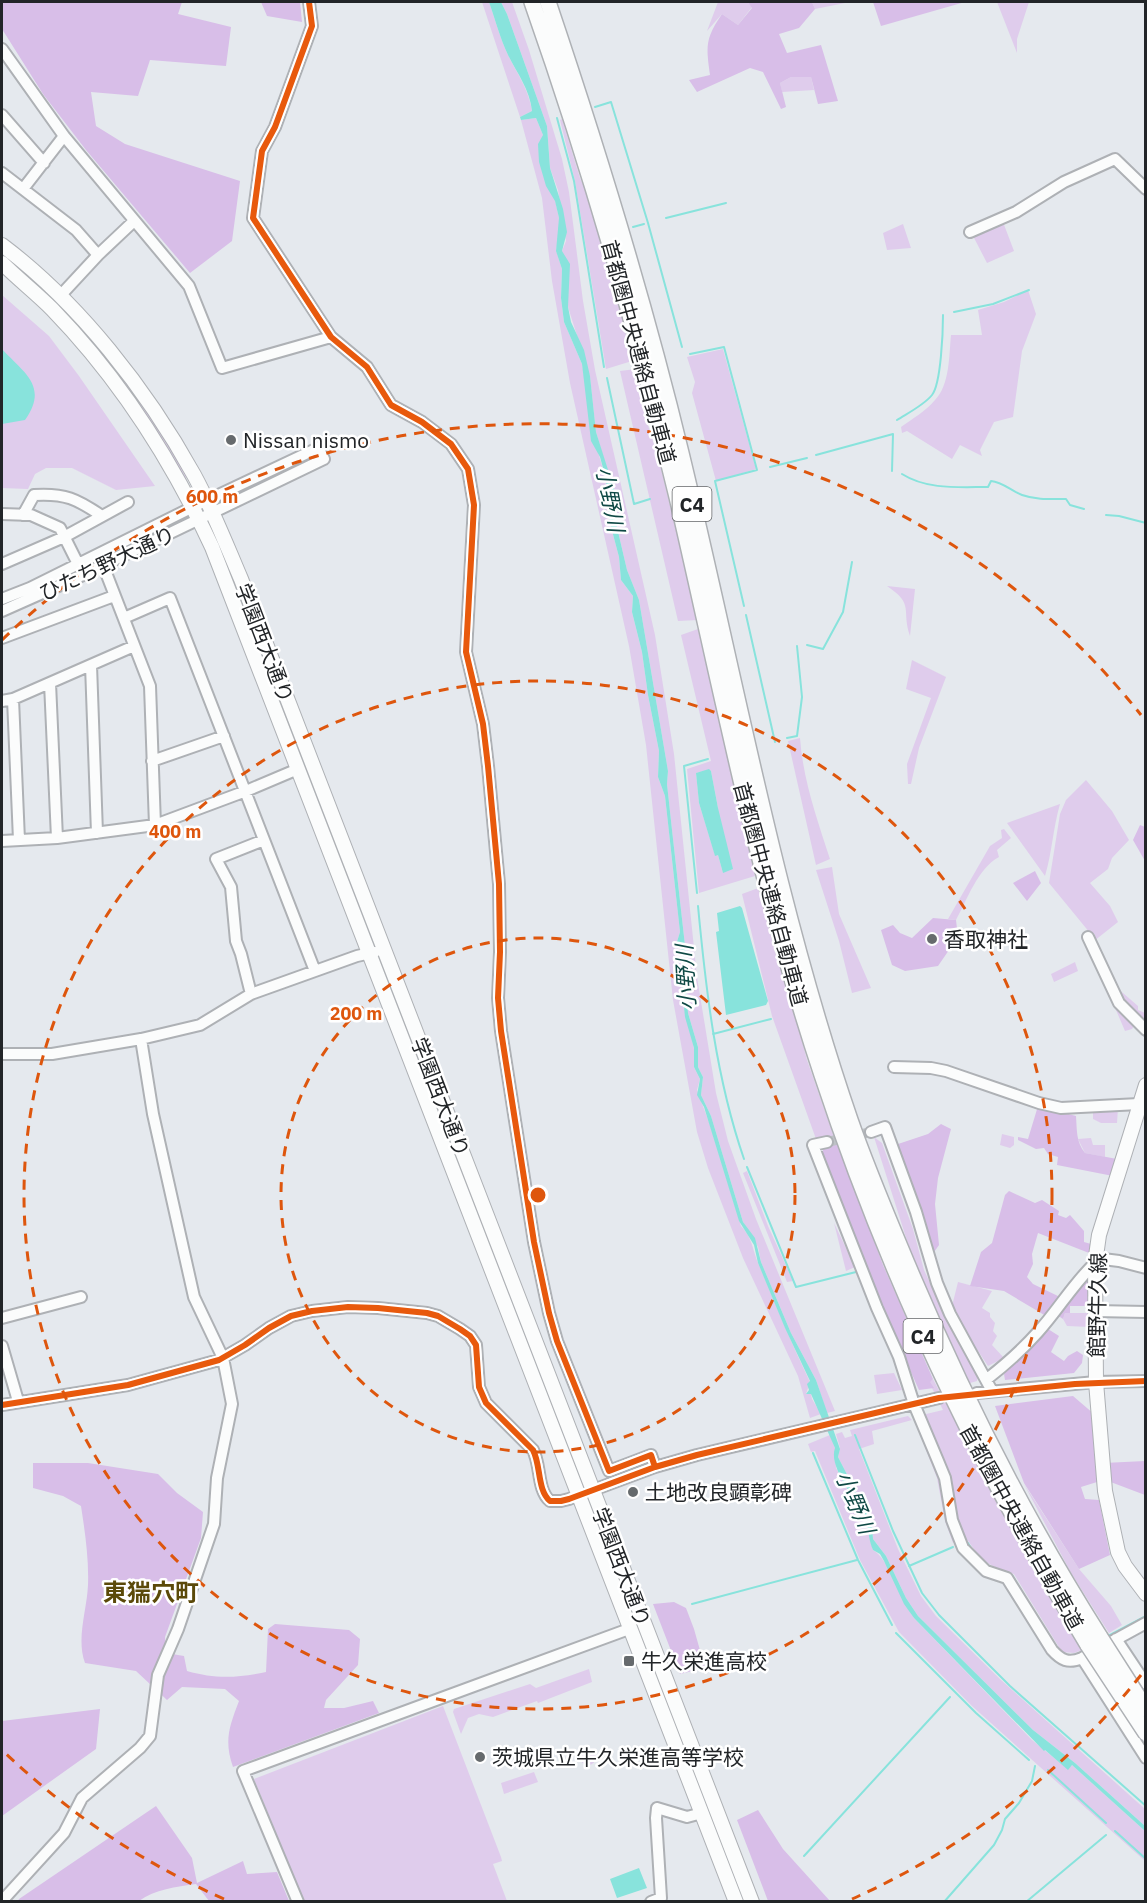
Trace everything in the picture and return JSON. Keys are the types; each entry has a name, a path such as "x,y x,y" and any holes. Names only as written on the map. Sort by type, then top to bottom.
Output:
{"highway":[{"name":"首都圏中央連絡自動車道","path":"532,2 585,158 623,288 674,488 746,804 788,963 828,1094 866,1202 905,1298 936,1365 1006,1503 1090,1647 1146,1733"},
{"name":"首都圏中央連絡自動車道","path":"548,2 588,120 643,308 681,453 773,854 816,1012 851,1122 920,1294 1007,1477 1071,1592 1090,1647 1146,1709"}],"main road":[{"name":"学園西大通り","path":"2,245 60,296 119,364 152,408 185,460 210,506 241,579 752,1902"},
{"name":"学園西大通り","path":"2,263 51,308 114,381 146,425 196,513 298,769 736,1902"},
{"name":"館野牛久線","path":"1146,1085 1099,1235 1095,1260 1096,1382 1105,1491 1114,1536 1125,1566 1146,1594"}],"street":[{"path":"309,2 312,26 275,127 262,152 253,218 331,337 367,367 391,405 422,422 451,444 468,470 474,505 466,652 486,746 499,884 498,998 501,1031 534,1242 557,1341 609,1471 651,1455 655,1467"},
{"path":"2,49 64,136 189,286 222,368 331,337"},
{"path":"2,115 44,163"},
{"path":"23,189 64,136"},
{"path":"970,232 1016,213 1064,182 1115,159 1146,189"},
{"path":"2,174 76,230 98,255"},
{"path":"60,296 134,221"},
{"path":"318,448 324,459 210,506 318,448"},
{"path":"23,514 34,495 56,494 80,501 102,516"},
{"path":"2,564 64,537 128,502"},
{"name":"ひたち野大通り","path":"2,611 103,565 210,506"},
{"name":"ひたち野大通り","path":"2,599 196,513"},
{"path":"2,514 31,515 60,528 78,564"},
{"path":"103,565 150,686 154,825"},
{"path":"2,638 114,596"},
{"path":"124,618 170,597 315,971"},
{"path":"2,700 13,699 134,646"},
{"path":"91,665 97,833"},
{"path":"50,683 57,838"},
{"path":"13,699 19,840"},
{"path":"152,761 224,736"},
{"path":"2,841 57,838 154,825 298,769"},
{"path":"250,994 236,941 231,887 216,859 264,840"},
{"path":"1088,937 1119,1003 1146,1030"},
{"path":"2,1054 52,1054 141,1039 200,1025 250,994 357,956 384,951"},
{"path":"2,1901 64,1833 82,1798 140,1748 150,1736 158,1675 178,1629 214,1524 217,1478 232,1404 223,1358 194,1297 153,1114 141,1039"},
{"path":"894,1066 946,1071 1039,1103 1061,1108 1140,1104"},
{"path":"871,1132 885,1127 916,1212 937,1283 950,1314 992,1391"},
{"path":"827,1142 813,1145 877,1308 899,1357 914,1404 945,1478 952,1520 963,1548 986,1571 1007,1578 1052,1650 1061,1659 1071,1661 1090,1647 1116,1640 1146,1623"},
{"path":"987,1379 1040,1331 1095,1260 1119,1261 1146,1268"},
{"path":"2,1318 81,1297"},
{"path":"2,1405 128,1385 223,1358 291,1316 312,1311 330,1308 413,1310 438,1316 470,1336 476,1345 477,1376 486,1403 533,1450 546,1497 550,1501 561,1501 655,1467 753,1441 939,1398"},
{"path":"1095,1311 1146,1312"},
{"path":"2,1346 18,1401"},
{"path":"977,1393 1096,1382 1146,1381"},
{"path":"298,1902 243,1771 629,1629"},
{"path":"1116,1640 1146,1684"},
{"path":"1090,1647 1146,1758"},
{"path":"651,1902 661,1898 657,1808 687,1817 702,1813"}],"shaded area":[{"path":"2,2 182,2 178,14 231,27 226,66 150,60 138,96 91,92 96,126 125,144 240,181 232,241 190,273 86,150 43,94 2,29"},
{"path":"261,2 300,2 302,22 267,16"},
{"path":"482,2 489,2 505,49 528,96 532,111 520,117"},
{"path":"501,2 512,2 562,159 569,192 583,301 595,370 655,635 674,754 697,977 716,1093 728,1141 756,1219 835,1411 827,1413 816,1380 791,1333 761,1262 758,1247 743,1222 711,1116 701,1095 703,1077 698,1067 698,1047 688,1013 686,988 689,981 667,784 668,771 639,600 627,570 616,523 617,504 596,432 590,377 568,307 562,251 566,241 558,190 550,168 547,126"},
{"path":"718,2 748,2 752,7 738,25 722,14 707,31"},
{"path":"748,2 812,2 815,9 799,28 779,34 787,53 821,45 838,101 818,104 811,77 791,77 780,83 786,107 781,109 763,72 750,68 697,92 689,80 710,75 708,43 716,23 722,14 738,25 752,8"},
{"path":"812,2 850,2 815,9"},
{"path":"873,2 965,2 881,26"},
{"path":"997,2 1029,2 1017,39 1017,53"},
{"path":"791,77 811,77 814,90 782,92 780,83"},
{"path":"536,118 543,135 542,140 559,218 556,250 562,269 561,298 564,322 582,364 598,452 606,479 610,523 619,557 621,580 633,596 632,612 642,652 659,751 658,777 665,796 680,932 676,945 682,950 686,979 682,987 695,1054 694,1067 700,1079 697,1090 741,1226 751,1241 757,1261 810,1382 806,1394 811,1394 821,1414 810,1418 798,1376 743,1258 708,1168 697,1132 673,1000 646,745 629,646 570,383 552,281 542,198 521,120"},
{"path":"562,119 580,178 589,197 618,300 632,361 606,369 575,181 560,120"},
{"path":"1003,222 1014,251 987,263 972,234"},
{"path":"903,224 911,248 887,250 883,233"},
{"path":"2,250 27,271 99,346 155,421 186,477 185,479 154,431 2,258"},
{"path":"1028,290 1036,314 1022,351 1013,417 994,422 980,450 982,456 960,445 952,459 907,431 902,433 901,427 927,408 944,386 951,335 982,335 978,310 1004,302"},
{"path":"2,295 49,336 155,486 116,490 72,468 46,468 35,474 28,489 2,488"},
{"path":"723,349 756,469 716,481 692,393 695,382 687,357"},
{"path":"636,369 642,389 644,412 659,461 698,620 678,621 620,371"},
{"path":"220,541 367,916 368,933 237,594 236,584"},
{"path":"887,586 915,589 910,636 904,603 896,592"},
{"path":"698,629 755,876 699,893 687,769 711,761 681,635","holes":["711,771 718,808 723,873 699,803 696,773"]},
{"path":"912,660 946,677 919,748 911,784 908,784 907,764 931,698 906,689"},
{"path":"800,738 807,784 830,859 816,865 788,741"},
{"path":"1086,780 1112,811 1129,840 1112,858 1108,869 1090,883 1110,906 1118,922 1094,941 1095,934 1090,933 1049,883 1060,814 1066,800"},
{"path":"1060,804 1049,858 1045,876 1007,823"},
{"path":"1140,825 1145,827 1145,861 1133,840"},
{"path":"1004,829 1011,838 997,850 999,857 979,876 956,920 948,919 990,846 1002,838 1001,830"},
{"path":"832,867 839,914 871,988 852,993 839,941 816,870"},
{"path":"1035,871 1041,883 1027,901 1013,883"},
{"path":"761,887 807,1060 834,1137 829,1138 828,1135 816,1139 772,1016 742,894"},
{"path":"933,918 956,920 958,937 938,966 905,971 892,965 881,930 893,925 900,933 912,938"},
{"path":"380,957 559,1421 575,1470 387,989 387,976"},
{"path":"1075,962 1078,971 1054,982 1051,974"},
{"path":"1116,987 1138,1006 1138,1010 1145,1013 1145,1023 1121,999"},
{"path":"1115,1001 1134,1026 1132,1029 1125,1031 1113,1003"},
{"path":"1038,1106 1076,1116 1078,1140 1085,1153 1117,1159 1113,1176 1057,1165 1058,1157 1048,1154 1044,1148 1036,1149 1018,1140 1018,1137 1028,1139"},
{"path":"1118,1108 1117,1123 1101,1123 1093,1119 1093,1110"},
{"path":"941,1124 951,1129 938,1178 935,1204 939,1245 932,1255 898,1144 928,1134"},
{"path":"1002,1134 1014,1137 1014,1145 1010,1148 1000,1145"},
{"path":"874,1137 882,1143 913,1229 924,1270 950,1326 979,1370 977,1381 970,1383 935,1310 909,1247"},
{"path":"1091,1138 1093,1145 1105,1145 1105,1157 1085,1153 1078,1139"},
{"path":"838,1143 883,1265 933,1379 930,1382 934,1388 919,1390 875,1292 821,1157 824,1147"},
{"path":"747,1171 768,1226 793,1281 787,1282 743,1173"},
{"path":"1009,1191 1035,1203 1042,1200 1059,1211 1058,1215 1066,1218 1070,1215 1084,1231 1084,1242 1091,1244 1089,1253 1038,1233 1032,1254 1033,1264 1027,1277 1033,1284 1060,1297 1046,1316 1004,1291 970,1286 981,1252 992,1243 1005,1195"},
{"path":"834,1223 855,1267 846,1271"},
{"path":"1088,1278 1090,1306 1070,1306 1070,1313 1065,1313 1063,1319 1057,1315 1082,1279"},
{"path":"958,1282 992,1291 982,1308 990,1313 995,1323 993,1331 997,1336 992,1345 1004,1358 988,1366 951,1310"},
{"path":"1065,1313 1090,1313 1090,1327 1067,1326 1063,1319"},
{"path":"1048,1329 1059,1336 1051,1352 1064,1361 1077,1351 1083,1355 1082,1363 1074,1373 1005,1380 1004,1374"},
{"path":"894,1373 902,1390 877,1394 874,1375"},
{"path":"933,1379 1022,1548 1082,1650 1074,1653 1062,1652 1014,1574 987,1562 964,1539 922,1415 943,1410 929,1382"},
{"path":"1073,1396 1094,1414 1097,1482 1081,1487 1085,1499 1099,1500 1110,1555 1079,1569 1024,1483 995,1406"},
{"path":"908,1416 912,1420 872,1431 874,1444 859,1449 898,1549 921,1596 936,1616 1001,1680 1145,1809 1145,1826 1075,1763 1033,1730 918,1616 906,1598 886,1556 873,1539 870,1519 838,1457 840,1448 836,1434 842,1432 845,1438 852,1436 850,1430"},
{"path":"919,1432 943,1484 956,1540 953,1543 945,1521 937,1478"},
{"path":"830,1435 835,1448 836,1468 864,1517 873,1550 890,1571 914,1618 1032,1740 1068,1769 1072,1765 1145,1831 1145,1861 972,1706 899,1632 860,1560 815,1451 811,1452 808,1444"},
{"path":"1145,1461 1145,1495 1108,1481 1104,1463"},
{"path":"33,1463 88,1463 158,1474 177,1493 203,1512 201,1538 165,1637 166,1653 184,1656 187,1671 226,1677 266,1672 268,1629 275,1624 349,1630 360,1639 358,1665 326,1700 324,1708 344,1708 373,1701 379,1713 233,1767 228,1742 239,1701 225,1689 182,1687 167,1700 136,1671 85,1663 82,1634 88,1575 81,1506 63,1496 33,1488"},
{"path":"1024,1484 1079,1569 1111,1606 1122,1625 1109,1633 1071,1573"},
{"path":"596,1513 634,1609 643,1644 616,1583"},
{"path":"674,1602 686,1608 705,1668 680,1674 653,1604"},
{"path":"589,1669 592,1682 493,1717 479,1714 468,1718 461,1734 454,1709 530,1684 536,1688"},
{"path":"443,1706 501,1857 502,1861 493,1864 507,1901 304,1901 254,1779"},
{"path":"100,1709 96,1749 2,1816 2,1721"},
{"path":"678,1737 683,1738 747,1901 740,1901"},
{"path":"588,1749 594,1751 596,1757 594,1763 588,1765 582,1763 580,1757 582,1751"},
{"path":"534,1772 538,1782 504,1794 501,1783"},
{"path":"156,1806 192,1858 197,1883 243,1861 247,1874 277,1872 289,1901 209,1901 196,1884 159,1891 139,1901 18,1901 19,1899"},
{"path":"758,1810 783,1849 830,1901 768,1901 737,1820"}],"water":[{"name":"小野川","path":"489,2 501,2 507,14 547,126 550,168 563,209 567,232 562,251 570,264 568,307 571,322 584,350 590,376 596,432 615,492 616,523 627,570 639,600 668,771 667,784 689,981 686,988 688,1013 698,1047 698,1067 703,1077 701,1095 711,1116 743,1222 755,1238 761,1262 791,1333 816,1380 840,1449 838,1457 870,1519 873,1539 886,1556 906,1598 918,1616 1033,1730 1075,1763 1145,1826 1145,1831 1072,1765 1068,1770 1044,1751 914,1618 904,1604 880,1554 873,1550 864,1517 835,1464 835,1448 811,1394 806,1394 809,1390 807,1384 810,1381 758,1263 754,1245 739,1221 704,1107 697,1095 700,1079 694,1067 694,1048 685,1017 682,987 686,979 682,950 676,945 680,932 665,796 658,777 659,751 642,652 632,612 633,596 621,580 619,557 610,523 606,479 600,457 591,441 582,364 564,322 561,298 562,269 556,251 559,218 555,201 546,186 539,162 538,144 543,135 536,118 521,120 520,117 532,111 531,103 505,49"},
{"path":"2,349 31,381 35,398 25,420 2,424"},
{"path":"709,769 733,869 723,873 718,855 715,856 699,803 696,773"},
{"path":"740,906 768,1001 766,1005 726,1015 716,932 719,931 717,913"},
{"path":"639,1868 647,1888 617,1898 610,1879"}],"waterway":[{"path":"595,107 611,102 648,223 682,347"},
{"path":"557,118 574,181 604,367"},
{"path":"666,218 726,203"},
{"path":"633,227 644,224"},
{"path":"954,312 993,304 1029,290"},
{"path":"897,420 925,402 935,389 941,357 943,315"},
{"path":"690,354 724,347 757,470 715,481 744,606"},
{"name":"小野川","path":"607,378 634,504 650,499"},
{"path":"816,455 893,434 892,471"},
{"path":"770,467 807,458"},
{"path":"902,474 922,483 955,487 988,487 991,481 1027,497 1066,499 1070,505 1084,509"},
{"path":"1106,515 1146,523"},
{"path":"807,645 823,649 843,612 852,562"},
{"path":"746,615 775,742"},
{"path":"787,738 797,736 802,697 797,646"},
{"path":"697,893 684,766 708,759"},
{"name":"小野川","path":"698,906 719,1066 744,1159"},
{"path":"713,1034 771,1019"},
{"path":"747,1167 796,1287 856,1272"},
{"name":"小野川","path":"855,1435 893,1531 922,1593 939,1615 1010,1686 1146,1806"},
{"name":"小野川","path":"813,1453 858,1560 892,1625"},
{"path":"968,1543 972,1550"},
{"path":"909,1566 953,1547"},
{"path":"692,1604 857,1560"},
{"path":"1012,1575 1040,1622"},
{"path":"1110,1635 1146,1616"},
{"path":"896,1633 976,1713 1029,1760"},
{"path":"1070,1656 1081,1653"},
{"path":"804,1856 950,1697"},
{"path":"944,1902 994,1845 1005,1819 1019,1803 1032,1781 1035,1766"},
{"path":"1048,1770 1106,1823"},
{"path":"1115,1831 1146,1859"},
{"path":"1026,1902 1106,1835"}],"tunnel":[{"path":"827,1142 871,1132"}],"cycle path":[{"path":"309,2 312,26 275,127 262,151 253,218 331,337 367,367 391,405 422,422 451,444 468,469 474,505 466,652 483,724 488,766 499,884 498,998 501,1031 534,1242 557,1341 609,1471 651,1455 655,1467"},
{"path":"2,1405 128,1385 219,1360 291,1316 312,1311 348,1307 427,1313 438,1316 470,1336 476,1345 479,1387 486,1403 533,1450 546,1496 550,1501 561,1501 655,1467 697,1455 939,1398 1075,1384 1146,1381"}],"place":[{"name":"Nissan nismo","path":"231,440"},
{"name":"香取神社","path":"932,939"},
{"name":"土地改良顕彰碑","path":"633,1492"},
{"name":"牛久栄進高校","path":"629,1661"},
{"name":"茨城県立牛久栄進高等学校","path":"480,1757"}],"district":[{"name":"東猯穴町","path":"151,1592"}]}
